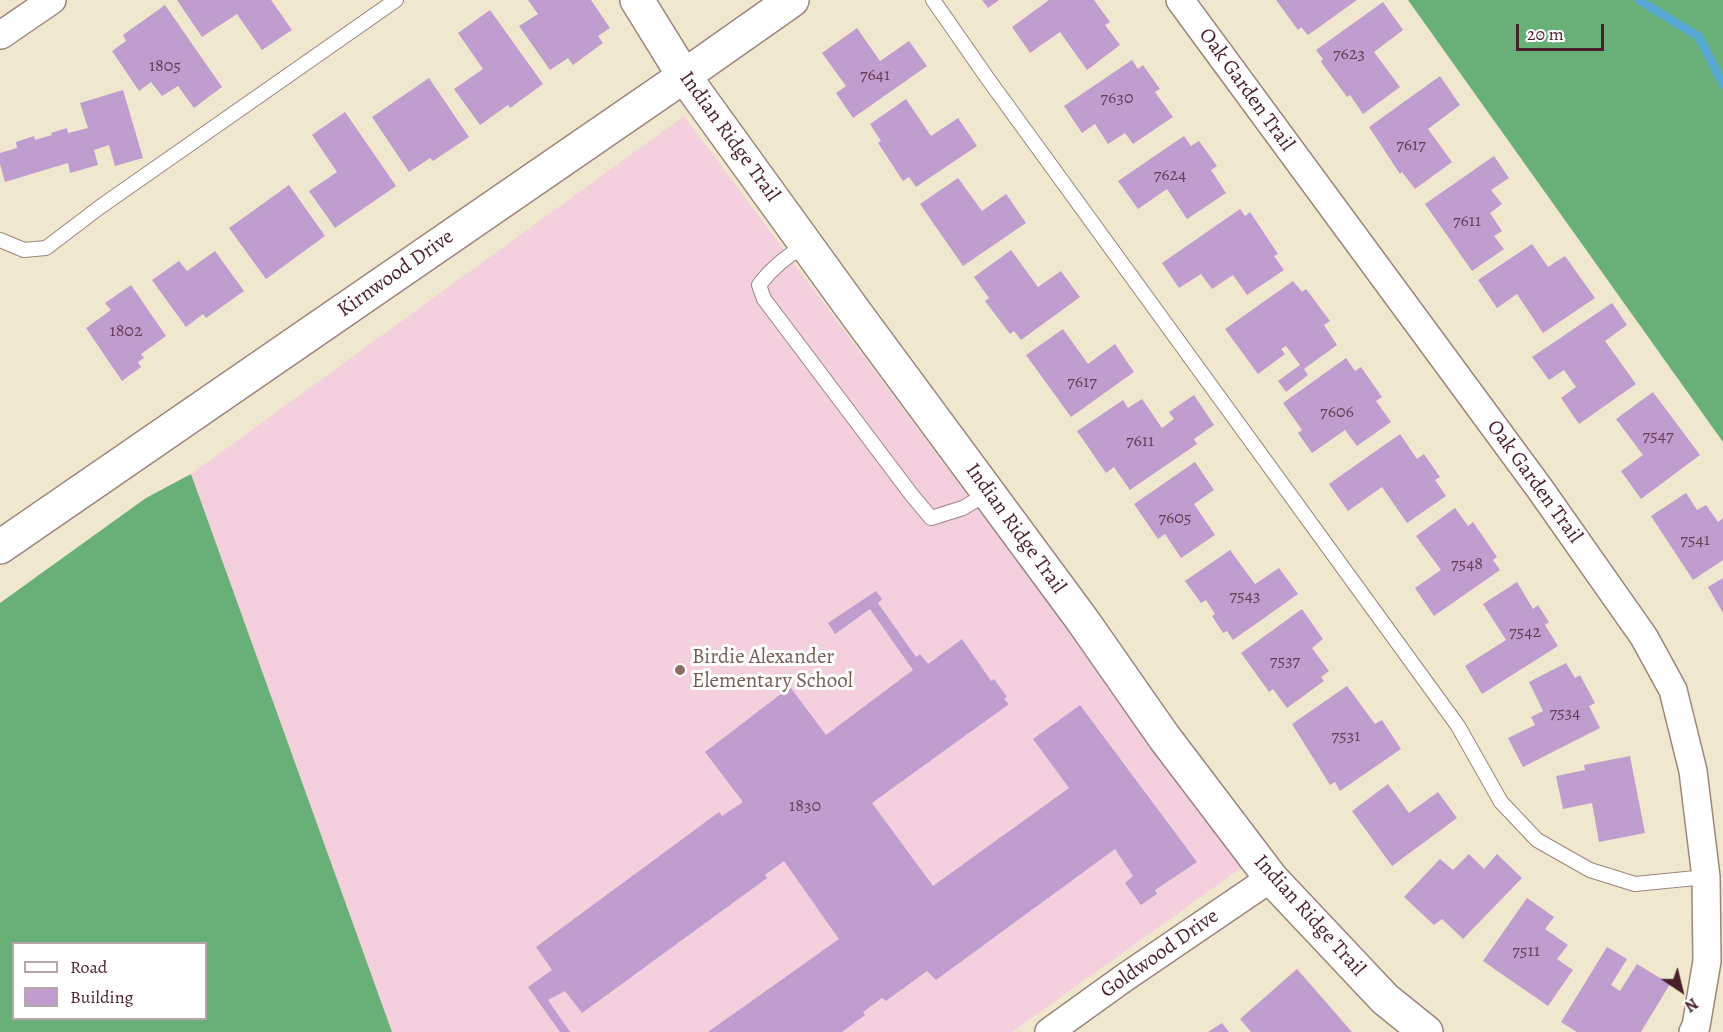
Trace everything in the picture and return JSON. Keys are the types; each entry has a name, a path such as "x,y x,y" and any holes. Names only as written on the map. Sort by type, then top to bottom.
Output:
{"street":[{"path":"1,35 52,0"},
{"name":"Indian Ridge Trail","path":"637,0 684,76 1083,621 1164,737 1271,878 1385,999 1425,1032"},
{"name":"Kirnwood Drive","path":"0,547 792,0"},
{"name":"Oak Garden Trail","path":"1180,0 1540,489 1644,637 1673,690 1693,771 1706,877 1707,961 1693,1032"},
{"name":"Goldwood Drive","path":"1049,1032 1271,878"}],"lane":[{"path":"0,240 24,250 46,248 109,200 396,0"},
{"path":"933,0 988,80 1458,726 1501,802 1537,840 1590,870 1635,884 1706,877"},
{"path":"806,244 777,264 759,285 764,299 931,518 963,508 988,492"}],"shaded area":[{"name":"Birdie Alexander Elementary School","path":"684,116 1244,866 1012,1032 392,1032 191,474"}],"green space":[{"path":"1408,0 1723,0 1723,442"},
{"path":"191,474 392,1032 0,1032 0,603 146,498"}],"building":[{"path":"177,0 271,0 292,30 262,50 237,14 202,37"},
{"path":"528,0 591,0 610,28 598,36 603,43 573,65 568,58 550,70 519,26 538,14"},
{"path":"982,0 999,0 988,8"},
{"path":"1049,0 1094,0 1110,22 1105,25 1120,45 1087,70 1060,32 1030,53 1012,27"},
{"path":"1276,0 1357,0 1308,35 1301,27 1298,30"},
{"path":"1383,2 1403,30 1374,52 1400,87 1363,114 1350,95 1347,97 1321,62 1323,59 1316,50"},
{"path":"165,5 222,87 194,108 178,86 162,96 151,82 139,91 112,51 126,41 123,35"},
{"path":"490,10 543,84 510,108 508,105 480,125 454,89 483,69 458,33"},
{"path":"857,28 880,61 909,41 927,66 853,118 836,93 846,86 822,53"},
{"path":"1132,60 1138,69 1143,65 1160,89 1155,92 1173,117 1133,144 1125,133 1108,144 1095,124 1082,133 1064,106"},
{"path":"1440,76 1460,105 1428,129 1452,162 1415,189 1402,172 1400,174 1369,127"},
{"path":"429,78 469,137 433,161 430,158 409,172 372,117"},
{"path":"123,90 143,158 115,166 109,145 94,150 98,165 70,173 68,163 5,182 0,164 0,153 17,148 16,142 34,136 35,140 67,128 68,133 88,128 80,103"},
{"path":"906,99 931,136 958,118 977,146 916,187 909,177 903,181 878,143 881,141 870,124"},
{"path":"345,112 396,186 335,228 309,191 337,172 312,135"},
{"path":"1184,136 1191,146 1199,141 1217,166 1211,170 1226,193 1187,219 1167,189 1138,209 1118,181"},
{"path":"1494,156 1509,178 1491,190 1502,204 1490,213 1502,231 1494,236 1504,249 1472,271 1425,204"},
{"path":"958,178 982,211 1006,194 1026,223 963,266 920,204"},
{"path":"289,185 325,236 266,279 229,228"},
{"path":"1240,209 1245,216 1250,212 1278,254 1274,256 1284,270 1247,295 1233,275 1212,289 1201,274 1179,288 1162,263"},
{"path":"1532,244 1548,267 1565,256 1595,298 1543,333 1517,294 1497,308 1478,280"},
{"path":"1011,250 1038,287 1061,271 1080,297 1021,340 1014,331 1010,334 985,301 989,298 974,277"},
{"path":"215,251 244,291 206,318 203,314 186,327 152,280 179,261 187,271"},
{"path":"1293,281 1302,292 1306,289 1330,321 1324,325 1337,345 1304,369 1308,375 1286,392 1278,381 1300,365 1286,346 1281,349 1285,354 1258,374 1225,329"},
{"path":"131,285 166,336 141,354 144,358 138,362 141,367 122,381 86,328 111,310 105,303"},
{"path":"1612,303 1627,325 1605,341 1636,384 1579,424 1561,398 1576,387 1564,370 1549,380 1532,357"},
{"path":"1063,329 1088,364 1115,344 1134,372 1071,417 1026,355"},
{"path":"1346,358 1355,371 1361,367 1382,397 1376,401 1391,422 1357,446 1345,430 1312,453 1298,433 1302,430 1283,403"},
{"path":"1653,392 1700,455 1641,499 1621,471 1643,455 1616,419"},
{"path":"1194,395 1214,425 1194,439 1197,444 1130,490 1114,467 1106,473 1077,431 1123,400 1128,408 1142,399 1162,428 1174,419 1169,412"},
{"path":"1400,434 1417,459 1424,454 1440,477 1435,480 1446,496 1407,523 1382,487 1348,511 1329,484"},
{"path":"1195,462 1214,490 1194,504 1215,535 1181,558 1165,534 1158,539 1134,504"},
{"path":"1686,493 1697,510 1706,505 1718,522 1723,518 1723,560 1693,580 1651,516"},
{"path":"1455,508 1468,526 1473,522 1497,557 1493,560 1500,570 1434,616 1415,588 1441,570 1416,536"},
{"path":"1230,550 1255,584 1279,568 1298,594 1233,640 1227,631 1223,633 1212,616 1215,614 1206,600 1201,603 1185,581"},
{"path":"1723,578 1723,613 1708,587"},
{"path":"1517,582 1533,609 1538,605 1549,622 1545,625 1558,646 1482,694 1465,666 1506,640 1483,604"},
{"path":"876,591 882,599 878,603 916,657 920,654 928,664 962,639 991,681 994,679 1007,697 1004,699 1009,704 872,803 933,886 1069,788 1033,739 1080,705 1197,862 1155,890 1157,894 1141,905 1125,883 1133,876 1115,849 936,980 927,971 886,1001 882,998 863,1012 865,1015 842,1032 708,1032 839,939 784,861 765,875 767,878 582,1013 565,991 548,1000 570,1032 560,1032 528,987 552,970 536,947 719,812 722,816 743,802 705,752 790,687 826,735 913,670 870,609 835,634 828,623"},
{"path":"1302,609 1323,639 1312,648 1329,671 1321,677 1324,681 1287,708 1273,689 1269,692 1241,653"},
{"path":"1566,663 1575,678 1580,675 1595,703 1589,706 1600,728 1523,767 1508,738 1535,725 1531,717 1543,711 1529,682"},
{"path":"1347,686 1375,724 1382,720 1401,749 1340,791 1335,782 1330,785 1292,724"},
{"path":"1630,756 1645,833 1599,842 1592,803 1563,809 1556,776 1585,770 1584,765"},
{"path":"1388,784 1409,813 1438,792 1457,818 1392,866 1352,811"},
{"path":"1469,854 1484,869 1497,854 1522,878 1463,939 1442,919 1434,925 1404,897 1440,859 1453,870"},
{"path":"1527,898 1554,917 1545,929 1568,945 1557,959 1573,970 1548,1006 1483,961"},
{"path":"1607,947 1627,959 1611,985 1620,991 1637,964 1670,984 1641,1032 1577,1032 1561,1022"},
{"path":"1297,969 1352,1032 1251,1032 1240,1019"},
{"path":"1222,1023 1229,1032 1208,1032"}],"waterway":[{"path":"1639,0 1699,37 1723,84"}],"place":[{"name":"Birdie Alexander Elementary School","path":"680,670"}]}
